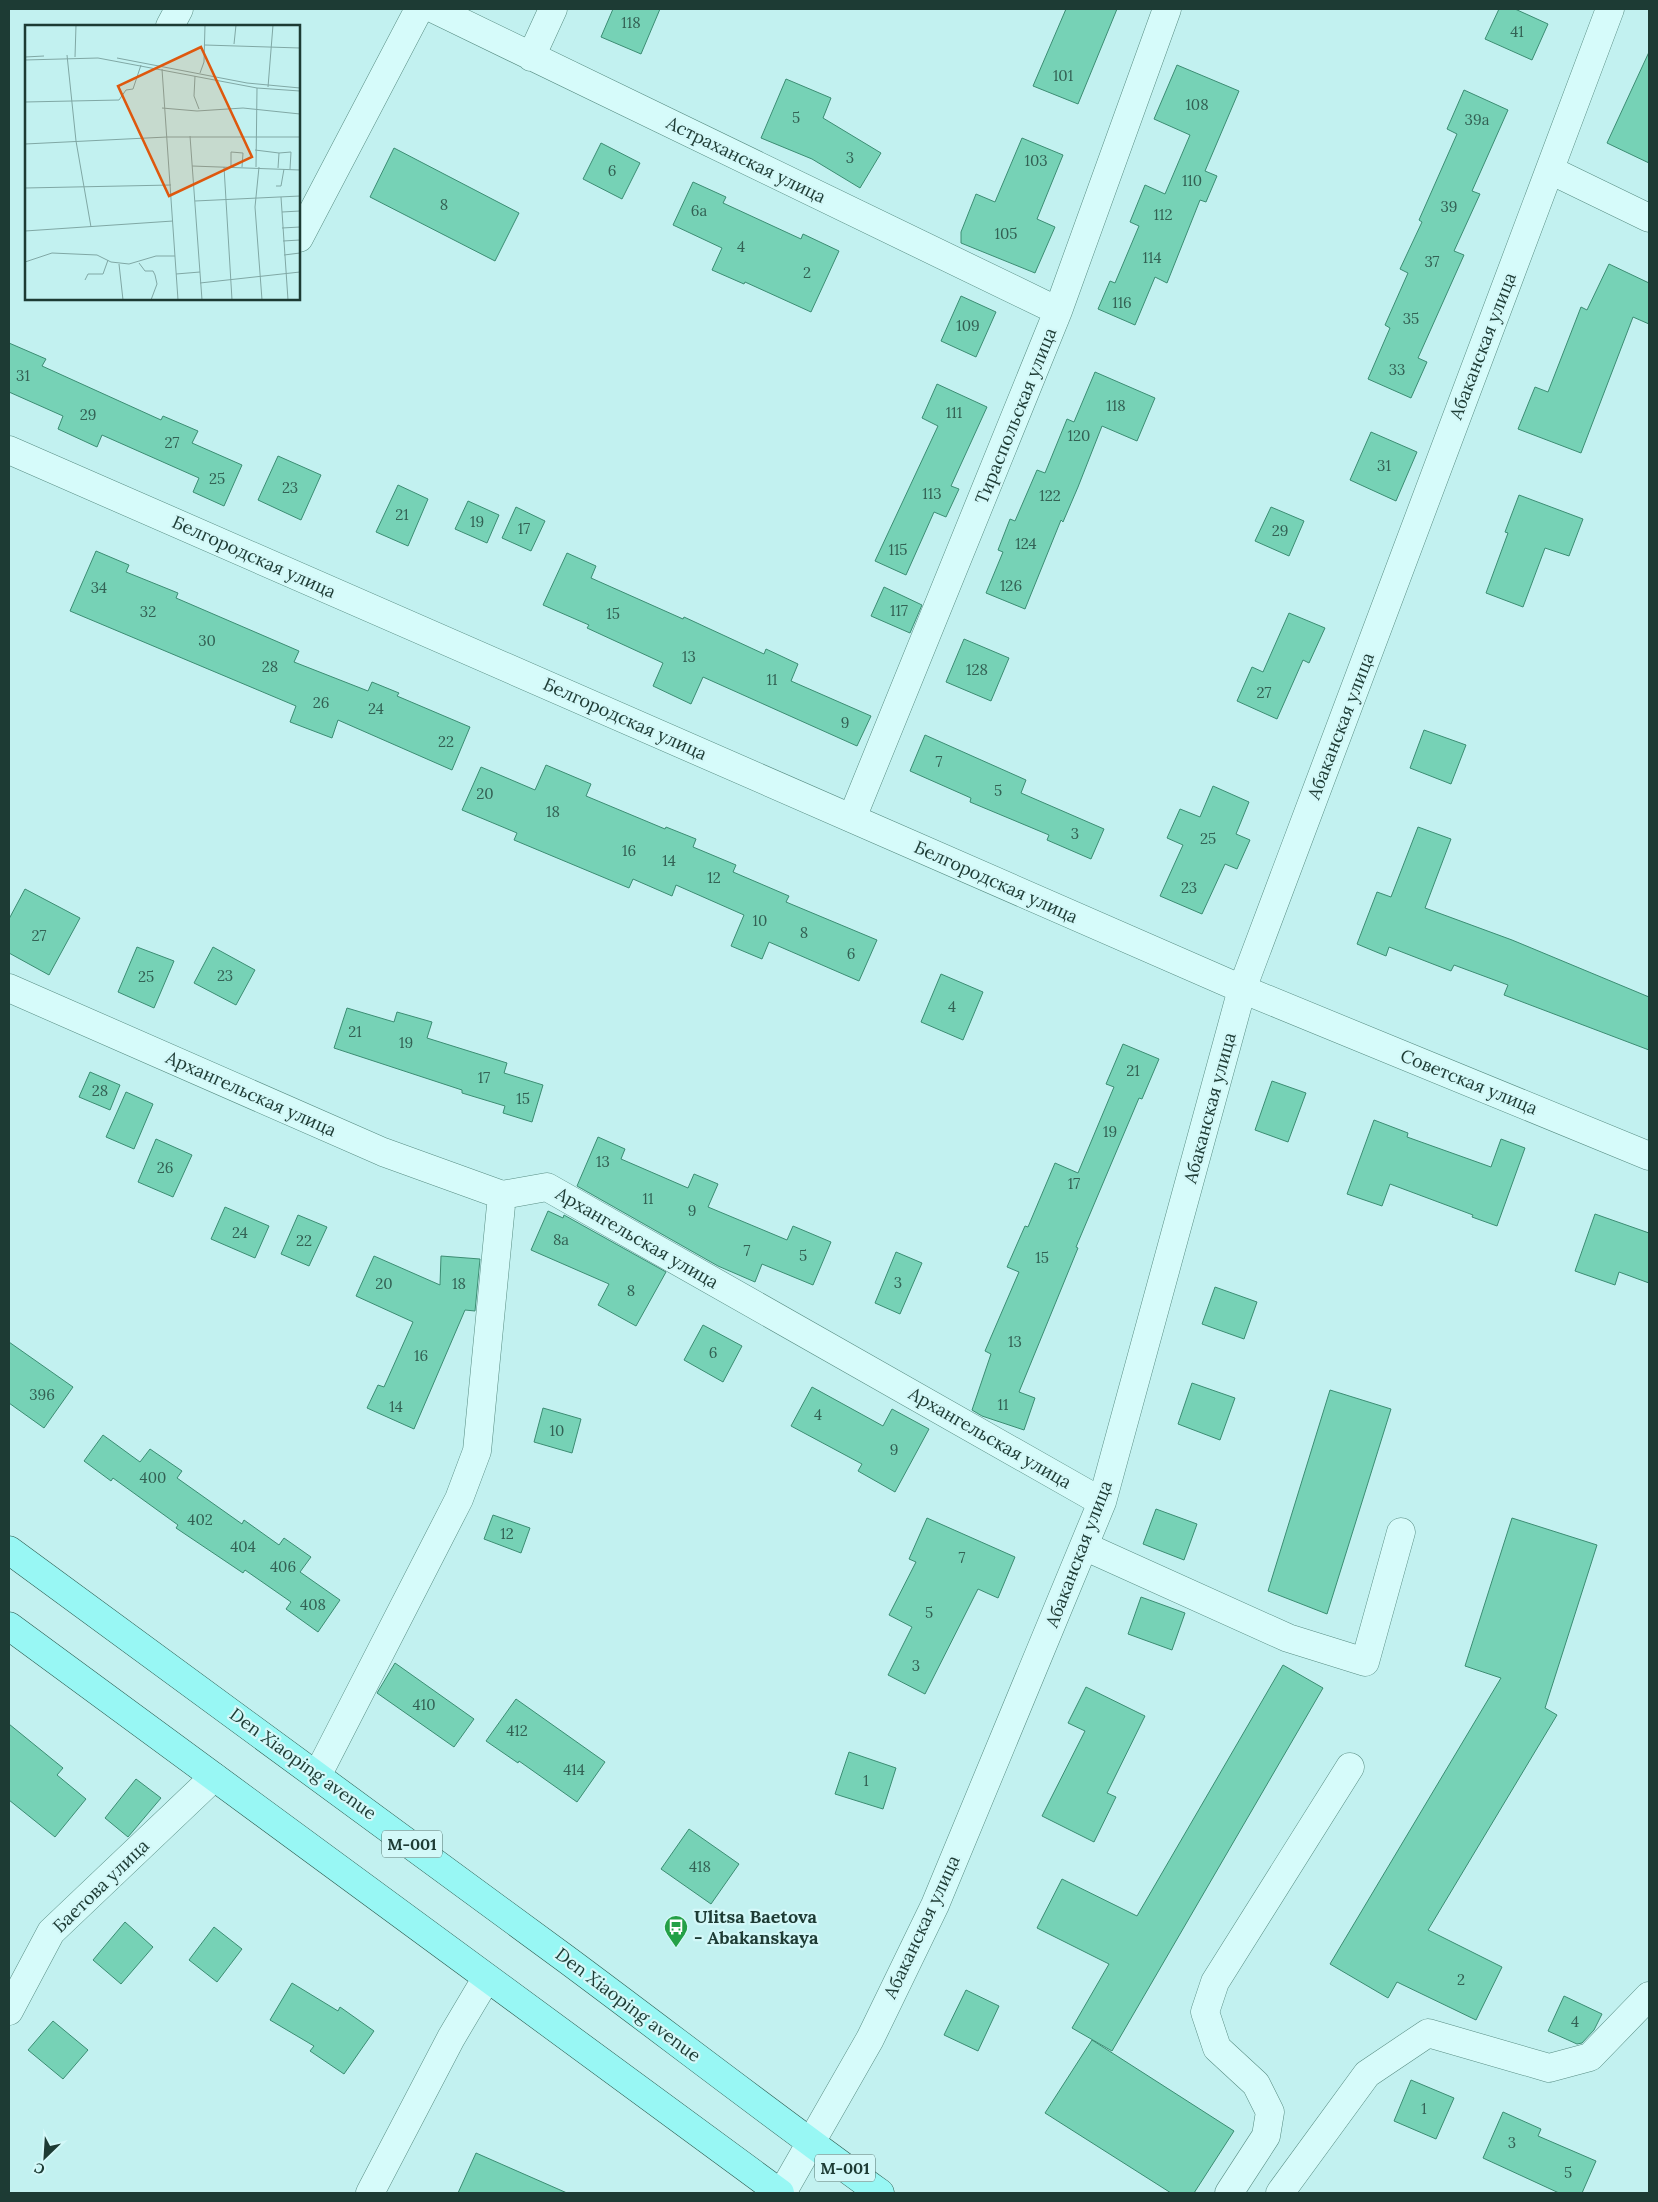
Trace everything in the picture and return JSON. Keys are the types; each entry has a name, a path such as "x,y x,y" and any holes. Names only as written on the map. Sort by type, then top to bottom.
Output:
{"main road":[{"name":"Den Xiaoping avenue","path":"9,1550 318,1774 624,2002 810,2144"},
{"path":"9,1626 486,1979 781,2193"},
{"name":"M-001","path":"810,2144 880,2193"}],"street":[{"path":"171,25 179,9"},
{"path":"300,236 419,9"},
{"name":"Астраханская улица","path":"434,9 1058,311"},
{"path":"531,57 553,9"},
{"name":"Тираспольская улица","path":"852,818 1058,311 1166,9"},
{"name":"Абаканская улица","path":"781,2193 870,2038 935,1906 1102,1502 1242,989 1610,9"},
{"path":"1550,170 1649,218"},
{"name":"Белгородская улица","path":"9,450 1288,1008"},
{"name":"Архангельская улица","path":"9,988 383,1152 502,1195 547,1187 1102,1502"},
{"name":"Советская улица","path":"1288,1008 1649,1156"},
{"path":"318,1774 458,1499 477,1451 502,1195"},
{"path":"1084,1546 1288,1638 1365,1662 1401,1532"},
{"path":"1229,2193 1266,2136 1270,2112 1256,2084 1217,2048 1204,2012 1215,1982 1350,1767"},
{"name":"Баетова улица","path":"9,2011 51,1932 214,1777"},
{"path":"370,2193 451,2038 486,1979"},
{"path":"1280,2193 1367,2074 1428,2033 1550,2068 1590,2057 1649,1996"}],"building":[{"path":"613,9 660,9 641,54 601,37"},
{"path":"1066,9 1117,9 1078,104 1033,86"},
{"path":"1499,9 1515,9 1548,24 1532,60 1485,39"},
{"path":"1649,52 1649,163 1607,143"},
{"path":"1177,65 1239,91 1205,171 1217,176 1206,202 1200,200 1167,283 1155,277 1135,325 1098,309 1110,281 1115,283 1139,226 1130,222 1145,185 1165,194 1190,135 1154,119"},
{"path":"786,79 831,98 823,118 881,153 860,188 812,159 761,138"},
{"path":"1464,90 1508,110 1472,191 1480,194 1454,251 1464,255 1418,358 1427,362 1411,398 1368,379 1390,328 1385,325 1408,273 1400,269 1422,222 1419,220 1457,134 1447,129"},
{"path":"1022,138 1063,155 1037,219 1055,227 1035,273 961,243 961,232 976,194 995,202"},
{"path":"601,143 640,163 622,199 583,179"},
{"path":"394,148 519,213 495,261 370,197"},
{"path":"693,182 726,197 723,203 801,239 803,234 839,251 811,312 745,282 744,284 712,270 722,248 673,225"},
{"path":"1609,264 1649,283 1649,324 1633,317 1581,453 1518,429 1535,387 1548,392 1581,307 1587,310"},
{"path":"961,296 996,312 976,357 941,341"},
{"path":"9,343 46,359 42,366 161,420 163,416 198,431 192,443 242,465 224,506 193,492 199,478 102,435 97,447 58,429 63,416 9,392"},
{"path":"1095,372 1155,398 1137,441 1102,426 1078,487 1063,522 1061,520 1025,609 986,593 1003,552 998,550 1010,519 1015,521 1037,470 1045,473 1067,419 1074,422"},
{"path":"937,384 987,407 951,486 959,489 946,517 934,512 906,575 875,561 938,426 922,418"},
{"path":"1371,432 1417,452 1396,501 1350,480"},
{"path":"278,456 321,475 301,520 258,500"},
{"path":"398,485 428,499 408,546 376,532"},
{"path":"1519,495 1583,519 1569,556 1545,548 1523,607 1486,593 1508,533 1505,532"},
{"path":"468,501 499,515 487,543 455,529"},
{"path":"516,507 545,521 531,551 502,538"},
{"path":"1271,507 1304,521 1289,556 1255,541"},
{"path":"96,551 129,565 126,572 178,593 176,598 299,651 294,662 368,691 372,682 399,693 397,696 470,727 452,770 338,720 332,738 290,722 296,706 70,611"},
{"path":"567,553 596,566 591,578 683,619 684,617 764,654 766,649 798,664 791,681 871,716 857,746 703,677 691,704 653,686 663,663 587,628 589,625 543,605"},
{"path":"884,587 922,605 910,633 871,616"},
{"path":"1289,613 1325,628 1309,663 1303,660 1277,719 1237,701 1252,667 1263,672"},
{"path":"964,639 1009,658 991,701 946,682"},
{"path":"1424,730 1466,745 1451,784 1410,768"},
{"path":"925,735 1026,780 1021,793 1104,829 1091,859 1047,840 1049,835 970,802 971,798 910,771"},
{"path":"546,765 591,784 586,796 665,829 666,827 696,839 693,847 736,865 733,872 789,896 786,902 877,940 859,981 769,942 762,959 731,946 744,915 676,885 672,896 633,879 629,888 514,840 517,833 462,810 481,767 535,790"},
{"path":"1213,786 1249,802 1236,834 1250,840 1237,869 1225,864 1202,914 1160,896 1183,845 1167,838 1180,809 1200,817"},
{"path":"1418,827 1451,839 1425,908 1512,940 1649,997 1649,1050 1504,995 1508,985 1454,965 1451,971 1389,947 1386,956 1357,944 1377,892 1391,897"},
{"path":"25,889 80,918 49,975 9,953 9,919"},
{"path":"137,947 174,961 154,1008 118,992"},
{"path":"213,947 255,970 236,1005 194,983"},
{"path":"941,974 983,992 963,1040 921,1022"},
{"path":"347,1008 394,1022 397,1012 432,1022 427,1038 507,1063 504,1073 543,1085 532,1122 503,1113 505,1106 462,1093 462,1090 334,1048"},
{"path":"1123,1044 1159,1059 1142,1099 1139,1098 1076,1247 1078,1248 1019,1392 1035,1398 1024,1430 982,1416 972,1410 991,1354 985,1351 1019,1272 1007,1267 1025,1226 1028,1227 1055,1163 1078,1173 1114,1087 1106,1084"},
{"path":"90,1072 120,1085 110,1110 79,1097"},
{"path":"1272,1081 1306,1093 1288,1142 1255,1130"},
{"path":"126,1092 153,1104 134,1149 106,1137"},
{"path":"1374,1120 1408,1133 1407,1137 1491,1167 1501,1139 1525,1148 1497,1226 1390,1184 1382,1206 1347,1194"},
{"path":"598,1137 625,1149 621,1159 688,1188 694,1174 718,1184 708,1207 787,1240 793,1226 831,1242 813,1285 762,1264 755,1282 718,1266 577,1186"},
{"path":"156,1139 192,1155 173,1197 138,1182"},
{"path":"225,1207 269,1226 255,1258 211,1239"},
{"path":"548,1211 563,1218 564,1215 666,1272 636,1326 598,1305 609,1284 531,1250"},
{"path":"1595,1214 1649,1233 1649,1283 1619,1272 1615,1285 1575,1271"},
{"path":"298,1215 327,1227 309,1266 281,1254"},
{"path":"896,1252 922,1263 900,1314 875,1303"},
{"path":"374,1256 440,1285 441,1256 480,1259 475,1311 465,1310 414,1429 367,1408 378,1385 384,1387 413,1322 356,1296"},
{"path":"1215,1287 1257,1302 1244,1339 1202,1324"},
{"path":"703,1325 742,1346 723,1382 684,1360"},
{"path":"9,1342 73,1387 44,1428 9,1403"},
{"path":"1192,1383 1235,1398 1220,1440 1178,1424"},
{"path":"812,1387 883,1426 892,1409 929,1429 895,1492 858,1471 862,1464 791,1426"},
{"path":"1330,1390 1391,1409 1327,1614 1268,1591"},
{"path":"543,1408 581,1419 572,1453 534,1442"},
{"path":"103,1435 140,1462 150,1449 182,1471 177,1478 242,1524 244,1520 279,1545 284,1538 311,1557 300,1572 340,1600 318,1632 286,1609 291,1602 245,1570 243,1573 176,1528 178,1525 113,1478 111,1481 84,1461"},
{"path":"1156,1509 1197,1524 1184,1560 1143,1544"},
{"path":"493,1515 530,1528 521,1553 484,1539"},
{"path":"927,1518 1015,1557 998,1598 978,1589 925,1694 888,1675 912,1627 889,1615 916,1562 909,1559"},
{"path":"1512,1518 1597,1545 1545,1708 1557,1715 1428,1930 1502,1967 1476,2020 1397,1982 1388,1998 1330,1964 1501,1678 1465,1666"},
{"path":"1141,1597 1185,1613 1172,1650 1128,1634"},
{"path":"395,1663 474,1719 454,1747 377,1693"},
{"path":"1283,1665 1323,1688 1112,2051 1072,2028 1109,1964 1037,1928 1062,1879 1137,1916"},
{"path":"1086,1687 1145,1716 1107,1793 1116,1797 1094,1842 1042,1816 1085,1731 1068,1723"},
{"path":"516,1699 605,1762 577,1802 519,1761 518,1763 486,1741"},
{"path":"9,1724 63,1768 57,1775 86,1799 55,1837 9,1800"},
{"path":"849,1752 896,1768 883,1809 835,1794"},
{"path":"136,1779 161,1798 128,1837 105,1818"},
{"path":"689,1829 739,1864 711,1904 661,1869"},
{"path":"125,1922 153,1947 121,1984 93,1960"},
{"path":"214,1927 242,1949 217,1982 189,1960"},
{"path":"292,1983 338,2011 340,2007 374,2031 344,2074 310,2051 314,2046 270,2020"},
{"path":"966,1990 999,2006 978,2051 944,2035"},
{"path":"1564,1996 1602,2014 1594,2030 1582,2043 1577,2044 1548,2031"},
{"path":"53,2021 88,2050 63,2079 28,2050"},
{"path":"1092,2040 1234,2131 1194,2193 1171,2193 1045,2113"},
{"path":"1411,2080 1454,2098 1436,2139 1394,2121"},
{"path":"1503,2112 1541,2129 1538,2136 1596,2161 1582,2193 1559,2193 1483,2158"},
{"path":"476,2153 567,2193 458,2193"}],"place":[{"name":"Ulitsa Baetova - Abakanskaya","path":"676,1948"}]}
